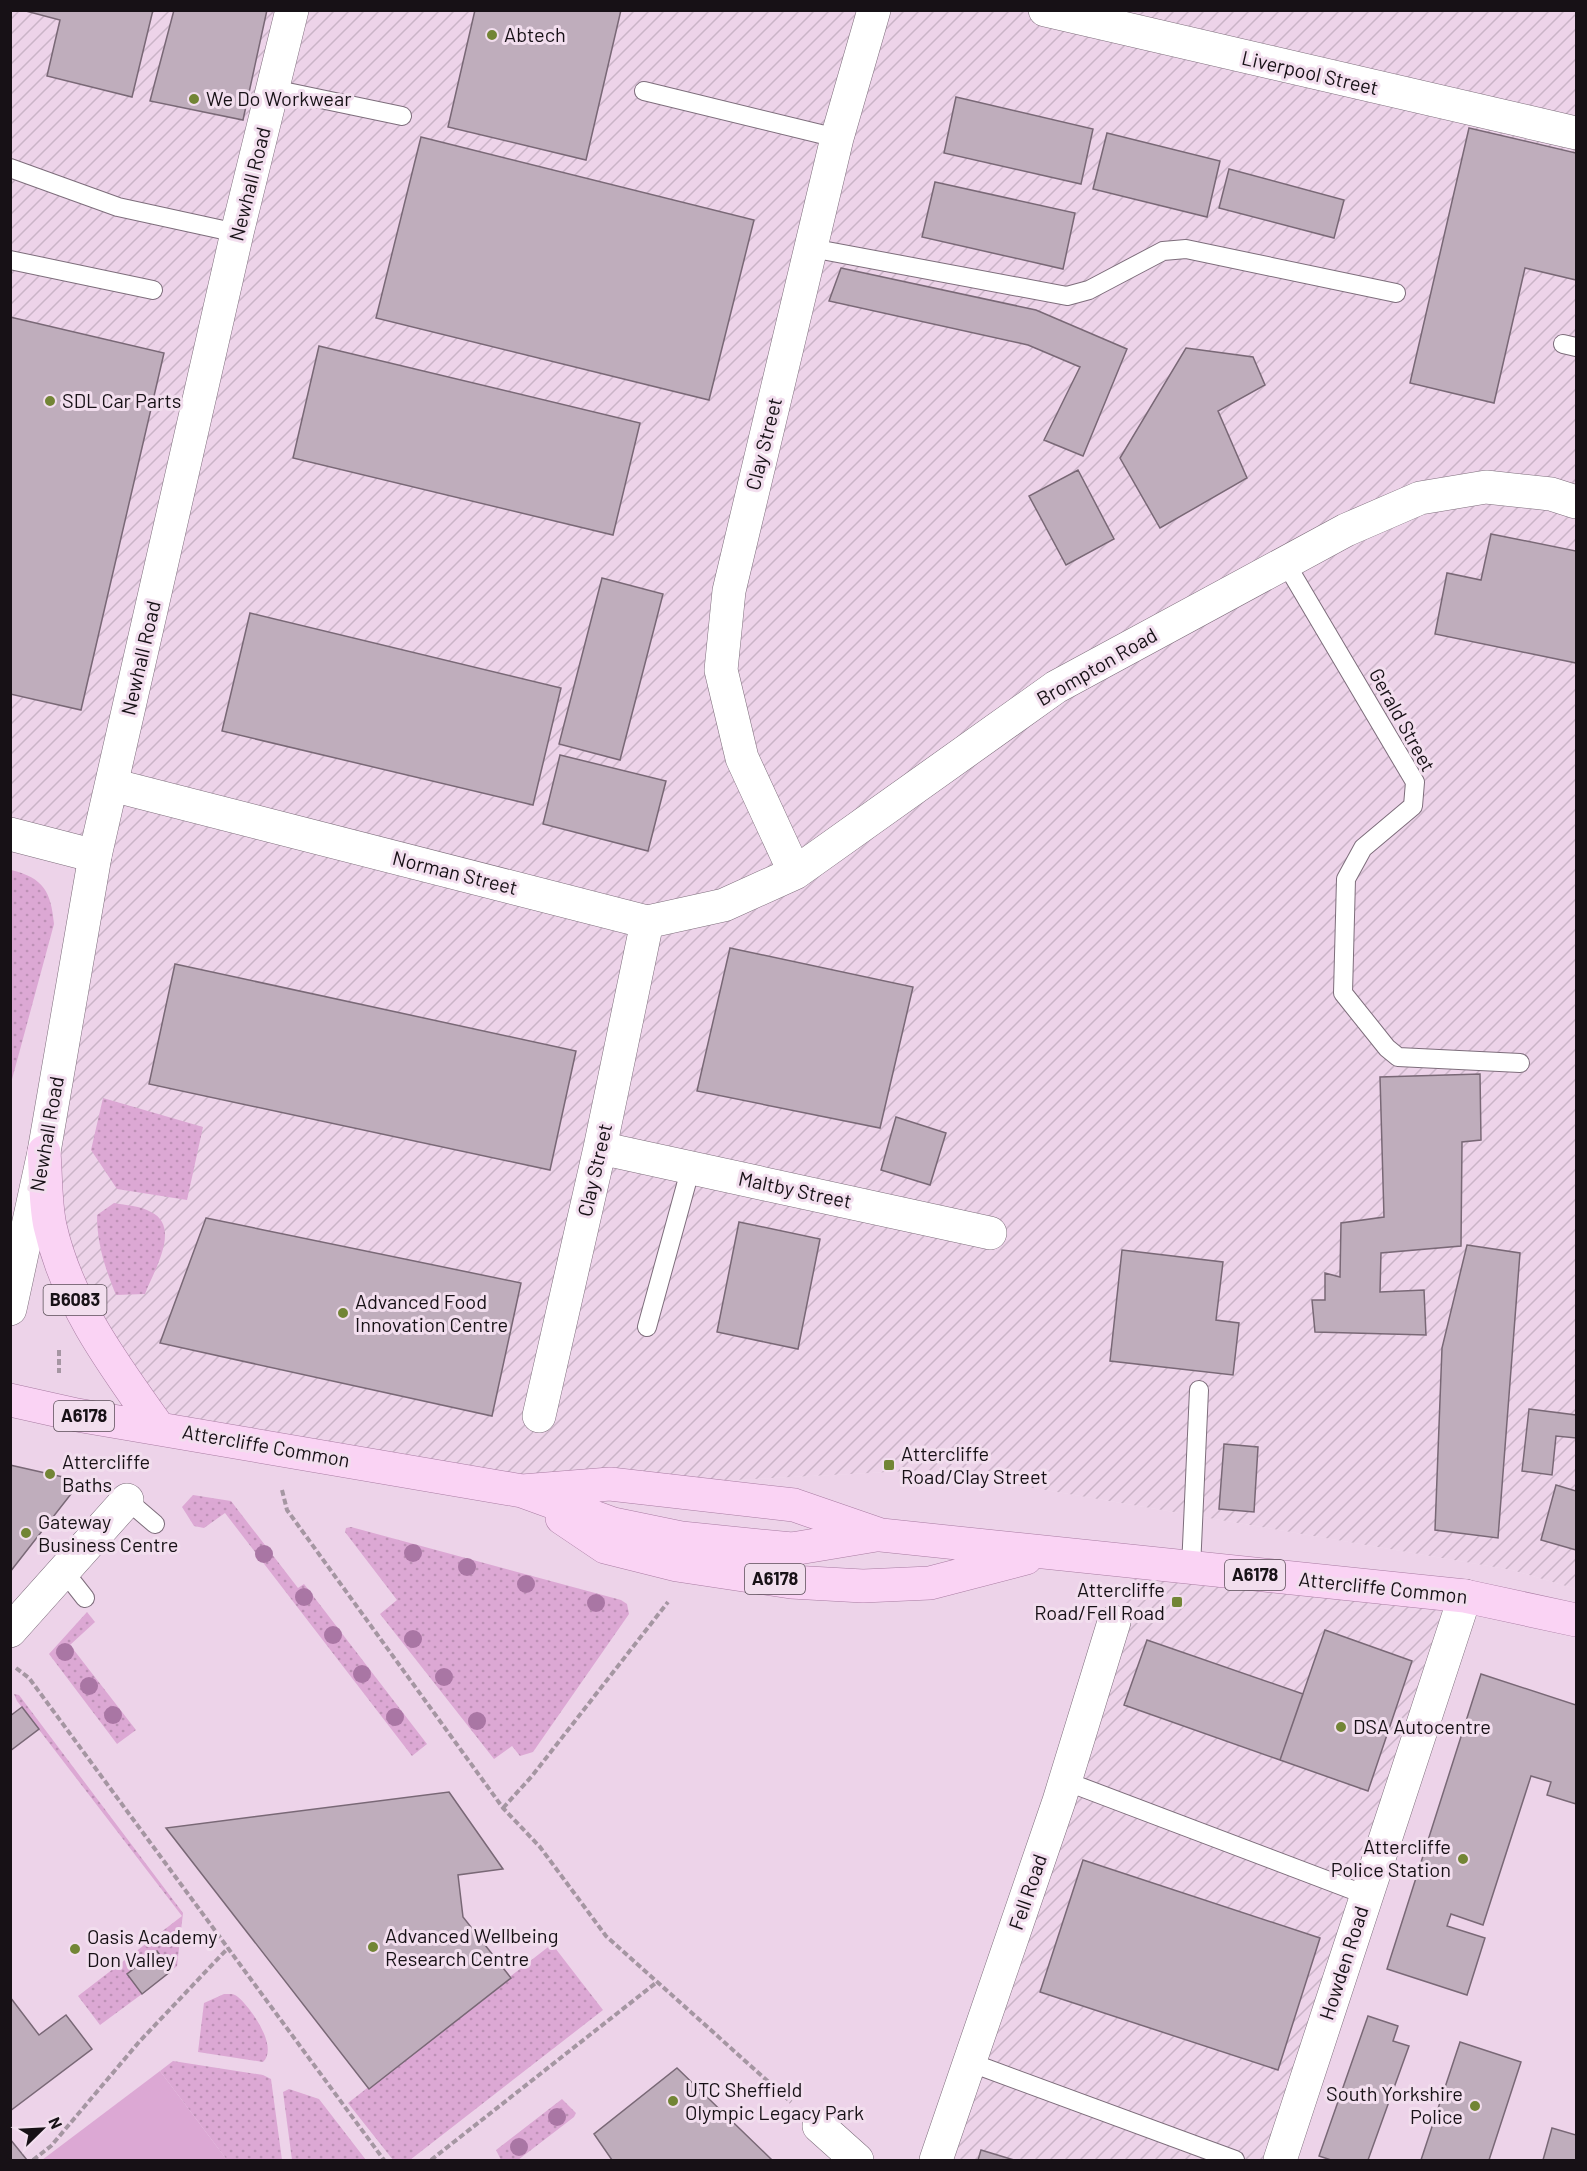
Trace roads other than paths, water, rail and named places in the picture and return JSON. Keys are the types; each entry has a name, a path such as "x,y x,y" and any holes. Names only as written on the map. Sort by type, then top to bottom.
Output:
{"main road":[{"name":"B6083","path":"44,1152 50,1225 72,1294 106,1354 158,1427"},
{"name":"Attercliffe Common","path":"10,1400 77,1415 158,1427 522,1491 613,1524 681,1538 792,1549 881,1535"},
{"name":"Attercliffe Common","path":"522,1491 610,1484 794,1505 881,1535 1465,1596 1576,1620"},
{"name":"Attercliffe Common","path":"522,1491 605,1547 677,1565 791,1582 863,1586 930,1582 1045,1552"}],"street":[{"name":"Newhall Road","path":"10,1310 44,1152 95,856 237,233 292,10"},
{"name":"Clay Street","path":"795,873 742,758 721,670 729,591 837,138 874,10"},
{"name":"Liverpool Street","path":"1045,10 1576,133"},
{"name":"Brompton Road","path":"795,873 1056,687 1346,530 1420,498 1486,487 1551,494 1576,502"},
{"name":"Norman Street","path":"112,785 647,922 724,905 795,873"},
{"path":"10,834 95,856"},
{"name":"Clay Street","path":"539,1416 600,1148 647,922"},
{"name":"Maltby Street","path":"600,1148 990,1233"},
{"path":"10,1631 127,1500"},
{"name":"Howden Road","path":"1280,2160 1465,1596"},
{"name":"Fell Road","path":"936,2160 1065,1781 1114,1622"},
{"path":"819,2126 857,2160"}],"lane":[{"path":"273,89 402,116"},
{"path":"644,91 837,138"},
{"path":"10,168 118,207 237,233"},
{"path":"811,248 1067,297 1089,290 1163,251 1186,249 1396,293"},
{"path":"10,260 153,290"},
{"name":"Gerald Street","path":"1285,562 1415,782 1413,806 1363,848 1346,879 1345,997 1387,1048 1398,1057 1520,1064"},
{"path":"648,1327 691,1167"},
{"path":"1191,1568 1199,1390"},
{"path":"127,1500 155,1524"},
{"path":"63,1570 85,1598"},
{"path":"1065,1781 1366,1895"},
{"path":"969,2062 1234,2160"}],"place":[{"name":"Abtech","path":"492,35"},
{"name":"We Do Workwear","path":"194,99"},
{"name":"SDL Car Parts","path":"50,401"},
{"name":"Advanced Food Innovation Centre","path":"343,1313"},
{"name":"Attercliffe Road/Clay Street","path":"889,1465"},
{"name":"Attercliffe Baths","path":"50,1474"},
{"name":"Gateway Business Centre","path":"26,1533"},
{"name":"Attercliffe Road/Fell Road","path":"1177,1602"},
{"name":"DSA Autocentre","path":"1341,1727"},
{"name":"Attercliffe Police Station","path":"1463,1859"},
{"name":"Advanced Wellbeing Research Centre","path":"373,1947"},
{"name":"Oasis Academy Don Valley","path":"75,1949"},
{"name":"UTC Sheffield Olympic Legacy Park","path":"673,2101"},
{"name":"South Yorkshire Police","path":"1475,2106"}]}
